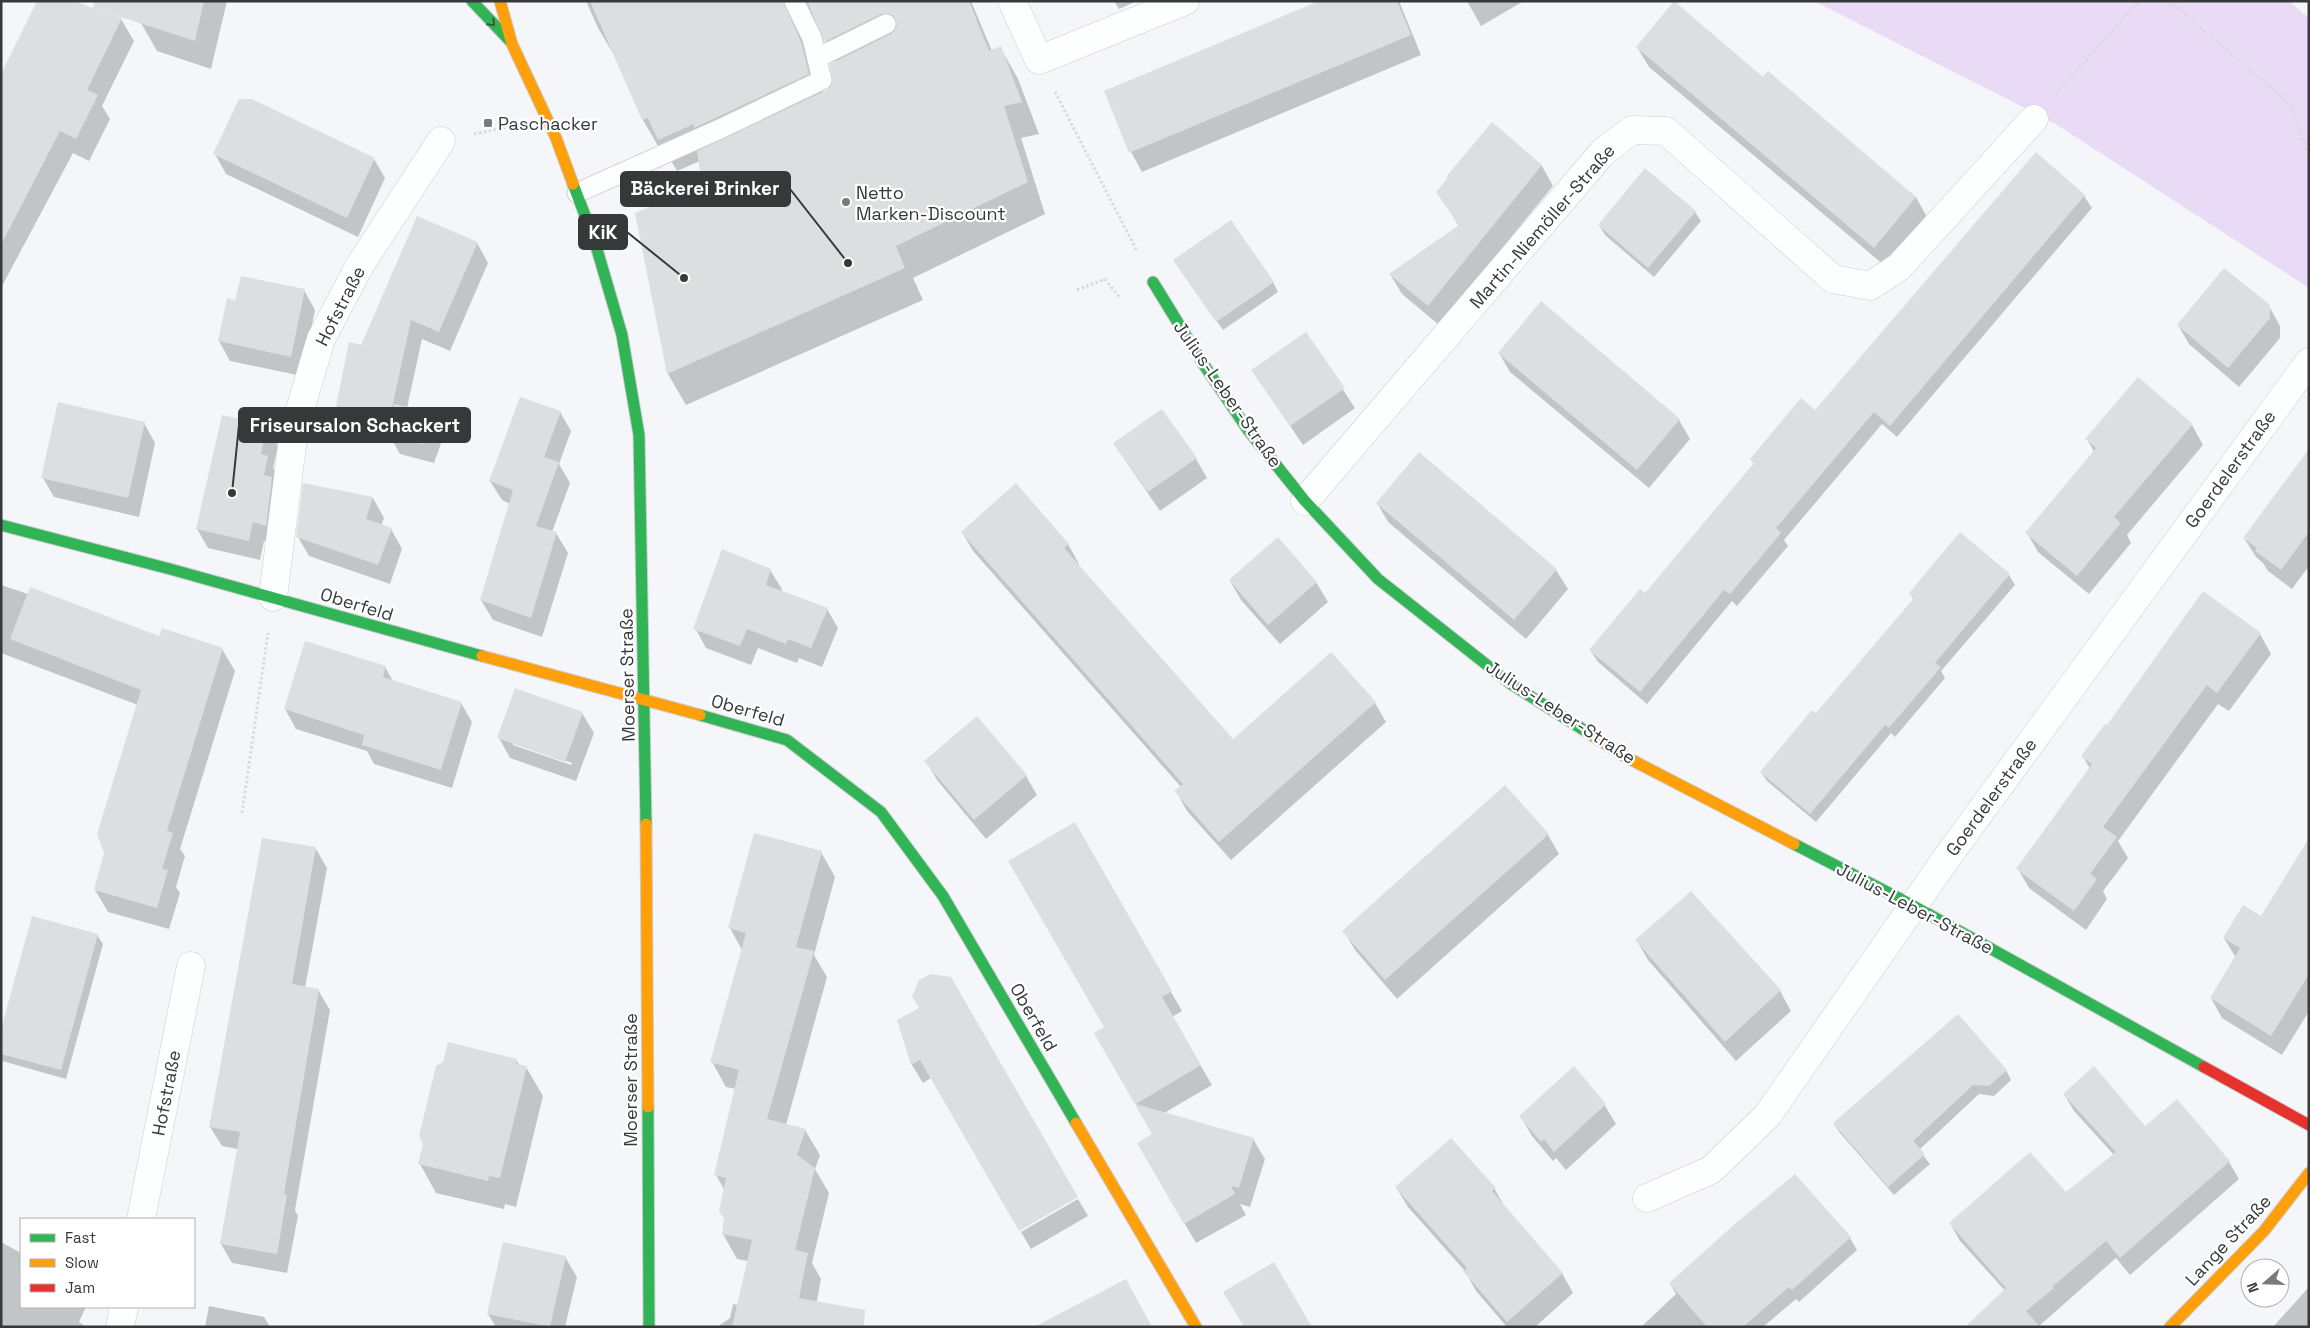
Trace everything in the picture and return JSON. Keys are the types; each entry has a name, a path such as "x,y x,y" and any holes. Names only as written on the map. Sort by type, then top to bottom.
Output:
{"street":[{"name":"Moerser Straße","path":"472,1 512,44"},
{"name":"Moerser Straße","path":"500,1 512,44 547,119 594,239 622,335 639,435 645,699 649,1327"},
{"path":"1012,1 1039,60 1185,1"},
{"name":"Martin-Niemöller-Straße","path":"1305,501 1603,152 1632,130 1666,131 1833,279 1870,286 1899,267 2034,119"},
{"name":"Hofstraße","path":"273,597 294,430 321,339 360,264 441,141"},
{"name":"Julius-Leber-Straße","path":"1153,282 1204,365 1248,430 1305,501 1378,578 1511,684 1626,757 1914,906 2309,1125"},
{"name":"Goerdelerstraße","path":"1647,1198 1711,1170 1767,1116 1954,848 2309,362"},
{"name":"Oberfeld","path":"1,525 88,546 273,597 422,641 645,699 787,740 881,812 943,896 1196,1327"},
{"name":"Hofstraße","path":"141,1218 191,966"},
{"name":"Lange Straße","path":"2170,1327 2264,1231 2309,1173"},
{"path":"120,1327 124,1308"}],"lane":[{"path":"577,193 722,128 822,80 812,38 794,1"},
{"path":"816,58 886,24"}],"path":[{"path":"2034,119 2138,1"},
{"path":"2169,1 2290,104 2309,156"},
{"path":"1039,60 1153,282 1120,298 1105,279 1077,290"},
{"path":"441,141 547,119"},
{"path":"242,813 273,597"}],"shaded area":[{"path":"1814,1 2289,1 2309,18 2309,288 2054,123"}],"building":[{"path":"37,1 73,1 122,18 87,90 98,95 76,139 60,131 1,245 1,74"},
{"path":"94,1 204,1 195,41 93,8"},
{"path":"590,1 783,1 801,42 809,74 694,128 694,124 658,140 648,118 642,120"},
{"path":"807,1 969,1 989,51 1001,46 1022,102 1004,106 1028,182 896,246 905,268 667,374 635,213 702,186 697,151 827,90 833,82 830,64 891,34 897,25 893,15 881,14 824,42"},
{"path":"1319,1 1397,1 1411,35 1129,153 1104,91"},
{"path":"1674,1 1763,77 1768,71 1916,197 1874,248 1636,47"},
{"path":"239,99 252,99 375,158 347,218 213,154"},
{"path":"1492,122 1542,165 1428,306 1389,274 1459,225 1436,192 1448,178 1446,177"},
{"path":"2036,152 2085,195 1890,426 1874,412 1776,528 1781,533 1730,594 1724,590 1640,692 1589,650 1640,589 1645,593 1754,463 1750,459 1801,398 1815,410"},
{"path":"1645,168 1696,211 1648,268 1598,225"},
{"path":"417,216 478,242 439,332 411,320 390,417 336,406 349,342 361,345"},
{"path":"1231,220 1274,282 1216,322 1173,260"},
{"path":"2224,268 2270,305 2270,318 2228,368 2177,325"},
{"path":"241,276 305,289 291,357 218,341 227,298 235,300"},
{"path":"1541,301 1680,419 1637,470 1498,353"},
{"path":"1306,332 1345,388 1290,426 1251,370"},
{"path":"2138,377 2193,424 2114,517 2121,523 2077,576 2025,533 2096,448 2085,439"},
{"path":"520,397 561,411 544,457 559,462 536,526 557,532 531,618 480,600 513,490 489,481"},
{"path":"58,402 145,422 128,498 41,478"},
{"path":"394,404 434,412 423,444 387,434"},
{"path":"1162,409 1197,458 1148,492 1113,443"},
{"path":"222,415 267,425 261,454 268,456 264,475 272,477 266,526 253,522 249,541 196,529"},
{"path":"2309,449 2309,532 2281,570 2255,551 2257,548 2243,538"},
{"path":"1419,452 1557,569 1514,620 1376,503"},
{"path":"303,483 373,497 366,519 392,528 378,565 296,537"},
{"path":"1016,483 1069,544 1064,548 1233,739 1331,652 1376,702 1219,842 1174,791 1183,784 961,532"},
{"path":"1960,532 2010,574 1935,663 1941,667 1889,728 1885,725 1810,814 1760,772 1812,710 1816,713 1914,598 1909,593"},
{"path":"1278,537 1317,582 1268,625 1229,580"},
{"path":"722,549 771,569 766,585 828,608 811,648 788,639 786,644 747,629 740,646 693,629"},
{"path":"30,587 159,636 162,628 223,648 167,831 173,833 162,869 168,870 157,908 94,890 104,853 97,834 141,690 10,639"},
{"path":"2203,591 2261,633 2217,693 2207,685 2103,827 2117,837 2090,874 2097,879 2074,911 2016,869 2092,764 2081,756 2105,724 2107,725"},
{"path":"305,641 386,666 383,677 462,702 441,770 362,745 364,735 284,709"},
{"path":"515,688 583,712 565,762 497,738"},
{"path":"977,716 1027,775 974,820 924,761"},
{"path":"1505,785 1549,834 1385,980 1342,931"},
{"path":"1075,822 1172,991 1162,997 1201,1065 1136,1104 1254,1138 1239,1188 1231,1186 1235,1194 1184,1224 1137,1143 1152,1134 1094,1033 1104,1027 1008,861"},
{"path":"754,833 822,851 796,947 814,951 767,1119 806,1129 797,1155 815,1168 795,1250 808,1253 799,1298 865,1310 864,1327 732,1327 752,1240 722,1234 724,1219 719,1211 726,1178 714,1175 739,1070 710,1062 746,933 728,928"},
{"path":"262,838 316,847 292,984 319,989 284,1194 287,1195 277,1254 220,1244 240,1132 209,1127"},
{"path":"2309,838 2309,974 2271,1036 2210,998 2240,948 2223,938 2243,905 2261,916"},
{"path":"1691,891 1781,990 1725,1042 1635,940"},
{"path":"32,916 98,934 61,1070 1,1054 1,1029"},
{"path":"931,974 951,977 1078,1197 1019,1231 920,1060 911,1065 897,1020 919,1008 912,996 919,980"},
{"path":"1958,1014 2007,1070 1989,1086 1973,1085 1913,1141 1925,1154 1888,1187 1833,1123"},
{"path":"448,1042 517,1059 516,1064 527,1066 500,1178 489,1176 488,1181 418,1164 423,1144 419,1136 436,1066 443,1062"},
{"path":"1574,1066 1606,1104 1554,1152 1544,1139 1541,1142 1519,1116"},
{"path":"2094,1066 2145,1126 2177,1099 2230,1161 2120,1258 2106,1241 2053,1286 2054,1288 2026,1311 2040,1327 1965,1327 2006,1288 1949,1223 2030,1152 2066,1192 2116,1152 2063,1094"},
{"path":"1451,1138 1496,1188 1492,1191 1563,1273 1507,1322 1463,1271 1467,1268 1395,1187"},
{"path":"1795,1174 1851,1237 1792,1290 1789,1287 1743,1327 1707,1327 1669,1283"},
{"path":"503,1242 566,1256 550,1327 487,1314"},
{"path":"1274,1262 1312,1327 1244,1327 1223,1292"},
{"path":"1126,1279 1152,1327 1034,1327"}],"traffic: fast":[{"path":"472,1 510,41"},
{"path":"573,184 594,239 622,335 639,435 646,824"},
{"path":"1153,282 1204,365 1248,430 1305,501 1378,579 1511,684 1587,732"},
{"path":"1,525 170,569 482,656"},
{"path":"700,715 787,740 881,812 943,896 1076,1123"},
{"path":"1794,844 1914,906 2204,1067"},
{"path":"648,1107 649,1327"}],"traffic: slow":[{"path":"500,1 512,44 556,138 573,184"},
{"path":"482,656 700,715"},
{"path":"1587,732 1626,757 1794,844"},
{"path":"646,824 648,1107"},
{"path":"1076,1123 1196,1327"},
{"path":"2170,1327 2264,1231 2309,1173"}],"traffic: jam":[{"path":"2204,1067 2309,1125"}],"place":[{"name":"Paschacker","path":"488,123"},
{"name":"Netto Marken-Discount","path":"846,202"},
{"name":"Bäckerei Brinker","path":"848,263"},
{"name":"KiK","path":"684,278"},
{"name":"Friseursalon Schackert","path":"232,493"}]}
